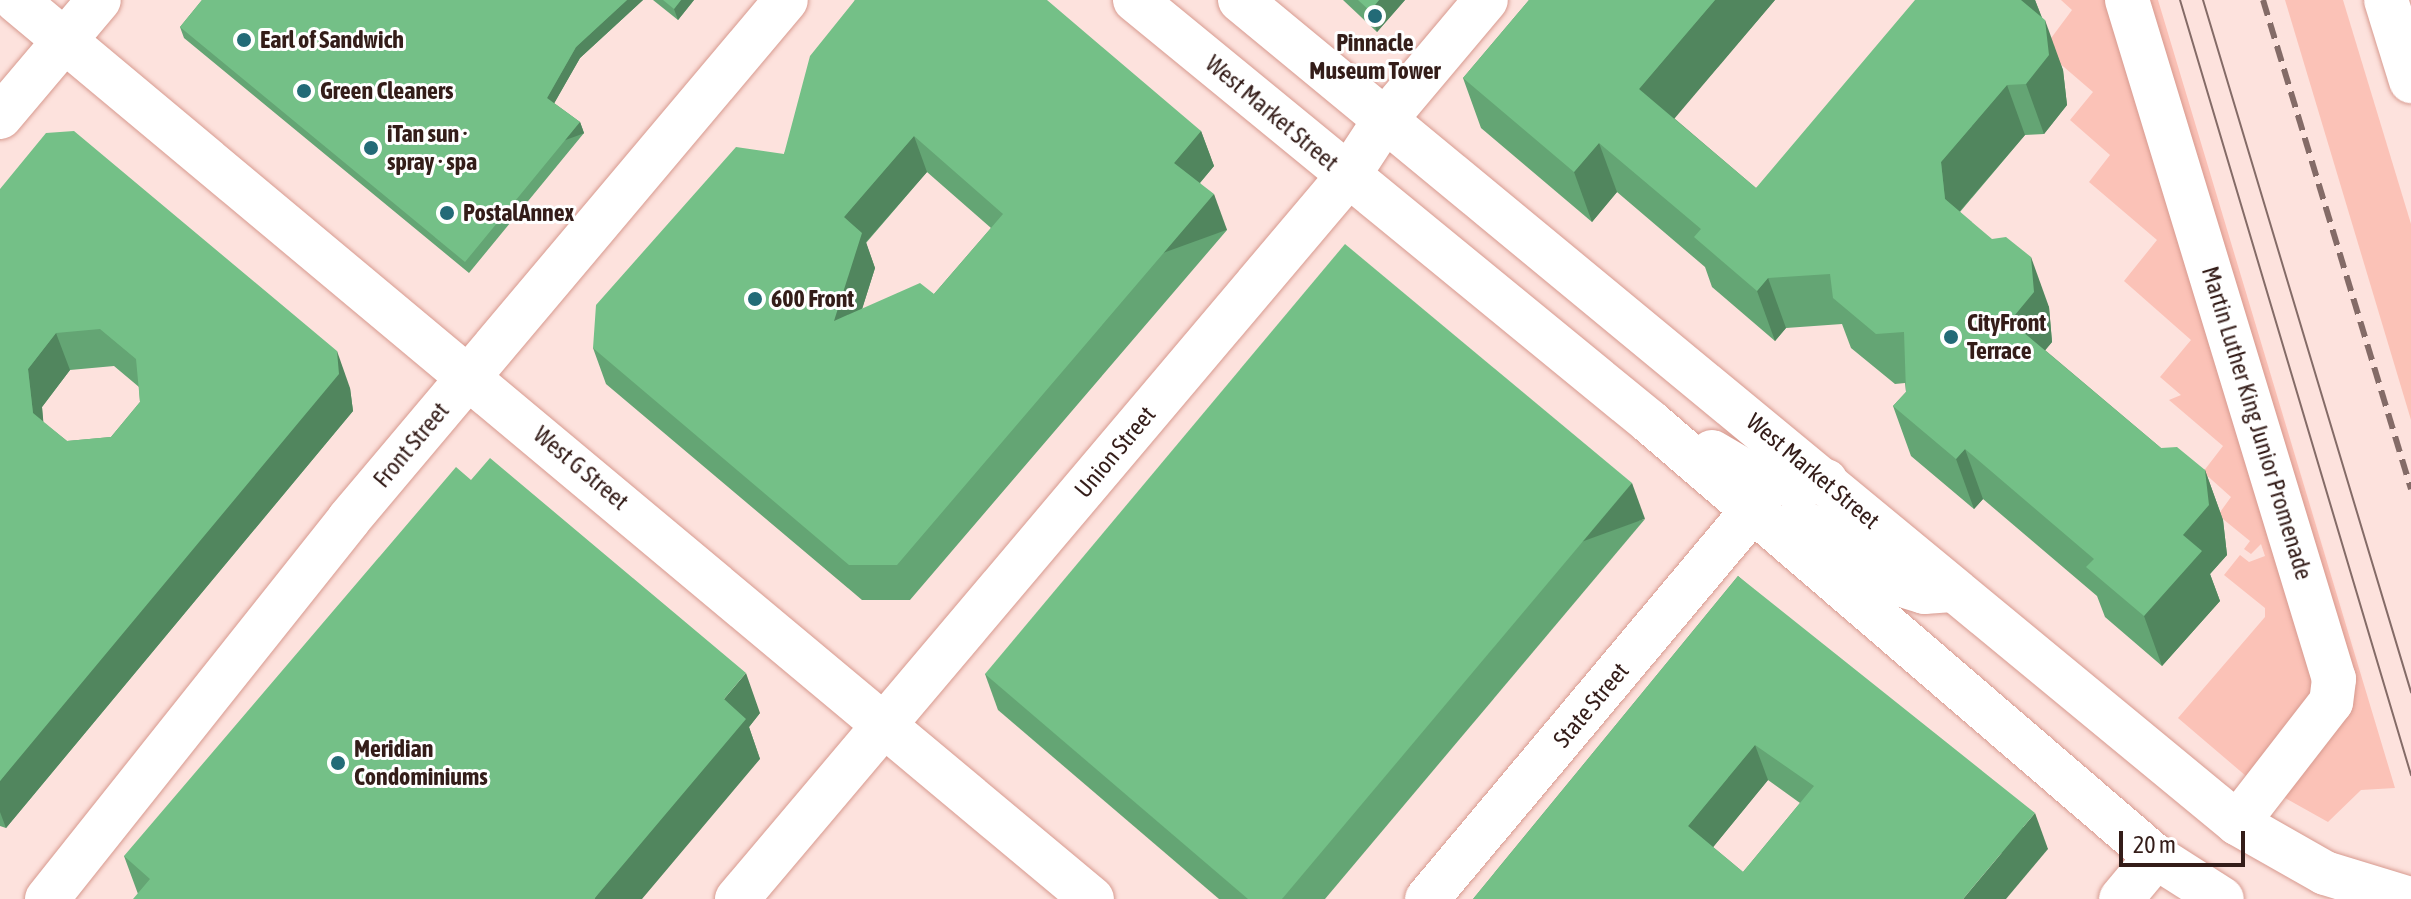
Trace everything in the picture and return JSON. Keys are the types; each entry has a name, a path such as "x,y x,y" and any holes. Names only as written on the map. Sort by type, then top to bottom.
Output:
{"main road":[{"name":"West G Street","path":"16,0 470,374 1092,899"},
{"path":"0,117 99,0"},
{"name":"Front Street","path":"47,899 470,374 786,0"},
{"name":"West Market Street","path":"1135,0 1682,449 2156,857 2222,899"},
{"name":"West Market Street","path":"1240,0 2237,823 2325,873 2410,899"},
{"name":"Union Street","path":"737,899 1348,176 1384,121 1486,0"},
{"name":"Martin Luther King Junior Promenade","path":"2127,0 2334,679 2331,702 2237,823"},
{"path":"2386,0 2411,81"},
{"path":"1682,449 1718,452 1755,477 1793,486 1826,481"},
{"path":"1753,510 1827,533 1892,582 1924,592 1952,590"},
{"name":"State Street","path":"1427,899 1753,510"},
{"path":"2121,899 2156,857"}],"shaded area":[{"path":"2061,0 2158,0 2395,788 2361,790 2328,822 2246,776 2178,718 2265,617 2265,608 2224,575 2240,555 2249,562 2265,556 2261,544 2251,554 2244,549 2250,541 2218,515 2231,497 2203,472 2223,446 2169,400 2181,395 2160,377 2191,340 2124,281 2157,240 2089,182 2110,155 2070,120 2093,92 2043,49 2072,10"},
{"path":"2285,0 2343,0 2411,224 2411,420"}],"building":[{"path":"202,0 627,0 576,47 547,98 580,122 465,262 180,27"},
{"path":"663,0 681,0 674,9"},
{"name":"600 Front","path":"855,0 1047,0 1201,131 1174,163 1214,194 897,565 849,565 593,348 596,305 736,147 784,154 810,56","holes":["914,136 1003,214 934,294 920,283 834,321 862,233 844,217"]},
{"path":"1358,0 1379,0 1370,11"},
{"name":"CityFront Terrace","path":"1529,0 1715,0 1639,89 1756,188 1915,0 2021,0 2045,20 2049,55 2026,84 2007,85 1941,162 1945,199 1992,239 2006,237 2031,257 2034,292 2010,321 2161,448 2177,447 2205,470 2209,505 2183,535 2202,551 2144,616 2086,567 2094,559 1965,449 1956,459 1893,406 1906,392 1904,332 1876,334 1833,298 1830,274 1768,278 1757,291 1694,237 1701,229 1599,143 1574,172 1463,78"},
{"path":"74,131 337,351 339,374 0,781 0,189 46,133","holes":["100,329 136,359 140,402 111,437 67,441 33,413 28,369 56,333"]},
{"path":"1345,244 1632,483 1282,899 1248,899 985,674"},
{"path":"490,458 746,673 724,699 746,719 594,899 133,899 150,879 124,856 456,467 471,480"},
{"path":"1738,576 2035,813 1963,899 1473,899","holes":["1755,745 1814,786 1743,872 1688,826"]}],"tram line":[{"path":"2180,0 2411,775"},
{"path":"2203,0 2411,692"}],"railway":[{"path":"2263,0 2411,489"}],"place":[{"name":"Pinnacle Museum Tower","path":"1375,16"},
{"name":"Earl of Sandwich","path":"244,40"},
{"name":"Green Cleaners","path":"304,91"},
{"name":"iTan sun · spray · spa","path":"371,148"},
{"name":"PostalAnnex","path":"447,213"},
{"name":"600 Front","path":"755,299"},
{"name":"CityFront Terrace","path":"1951,337"},
{"name":"Meridian Condominiums","path":"338,763"}]}
